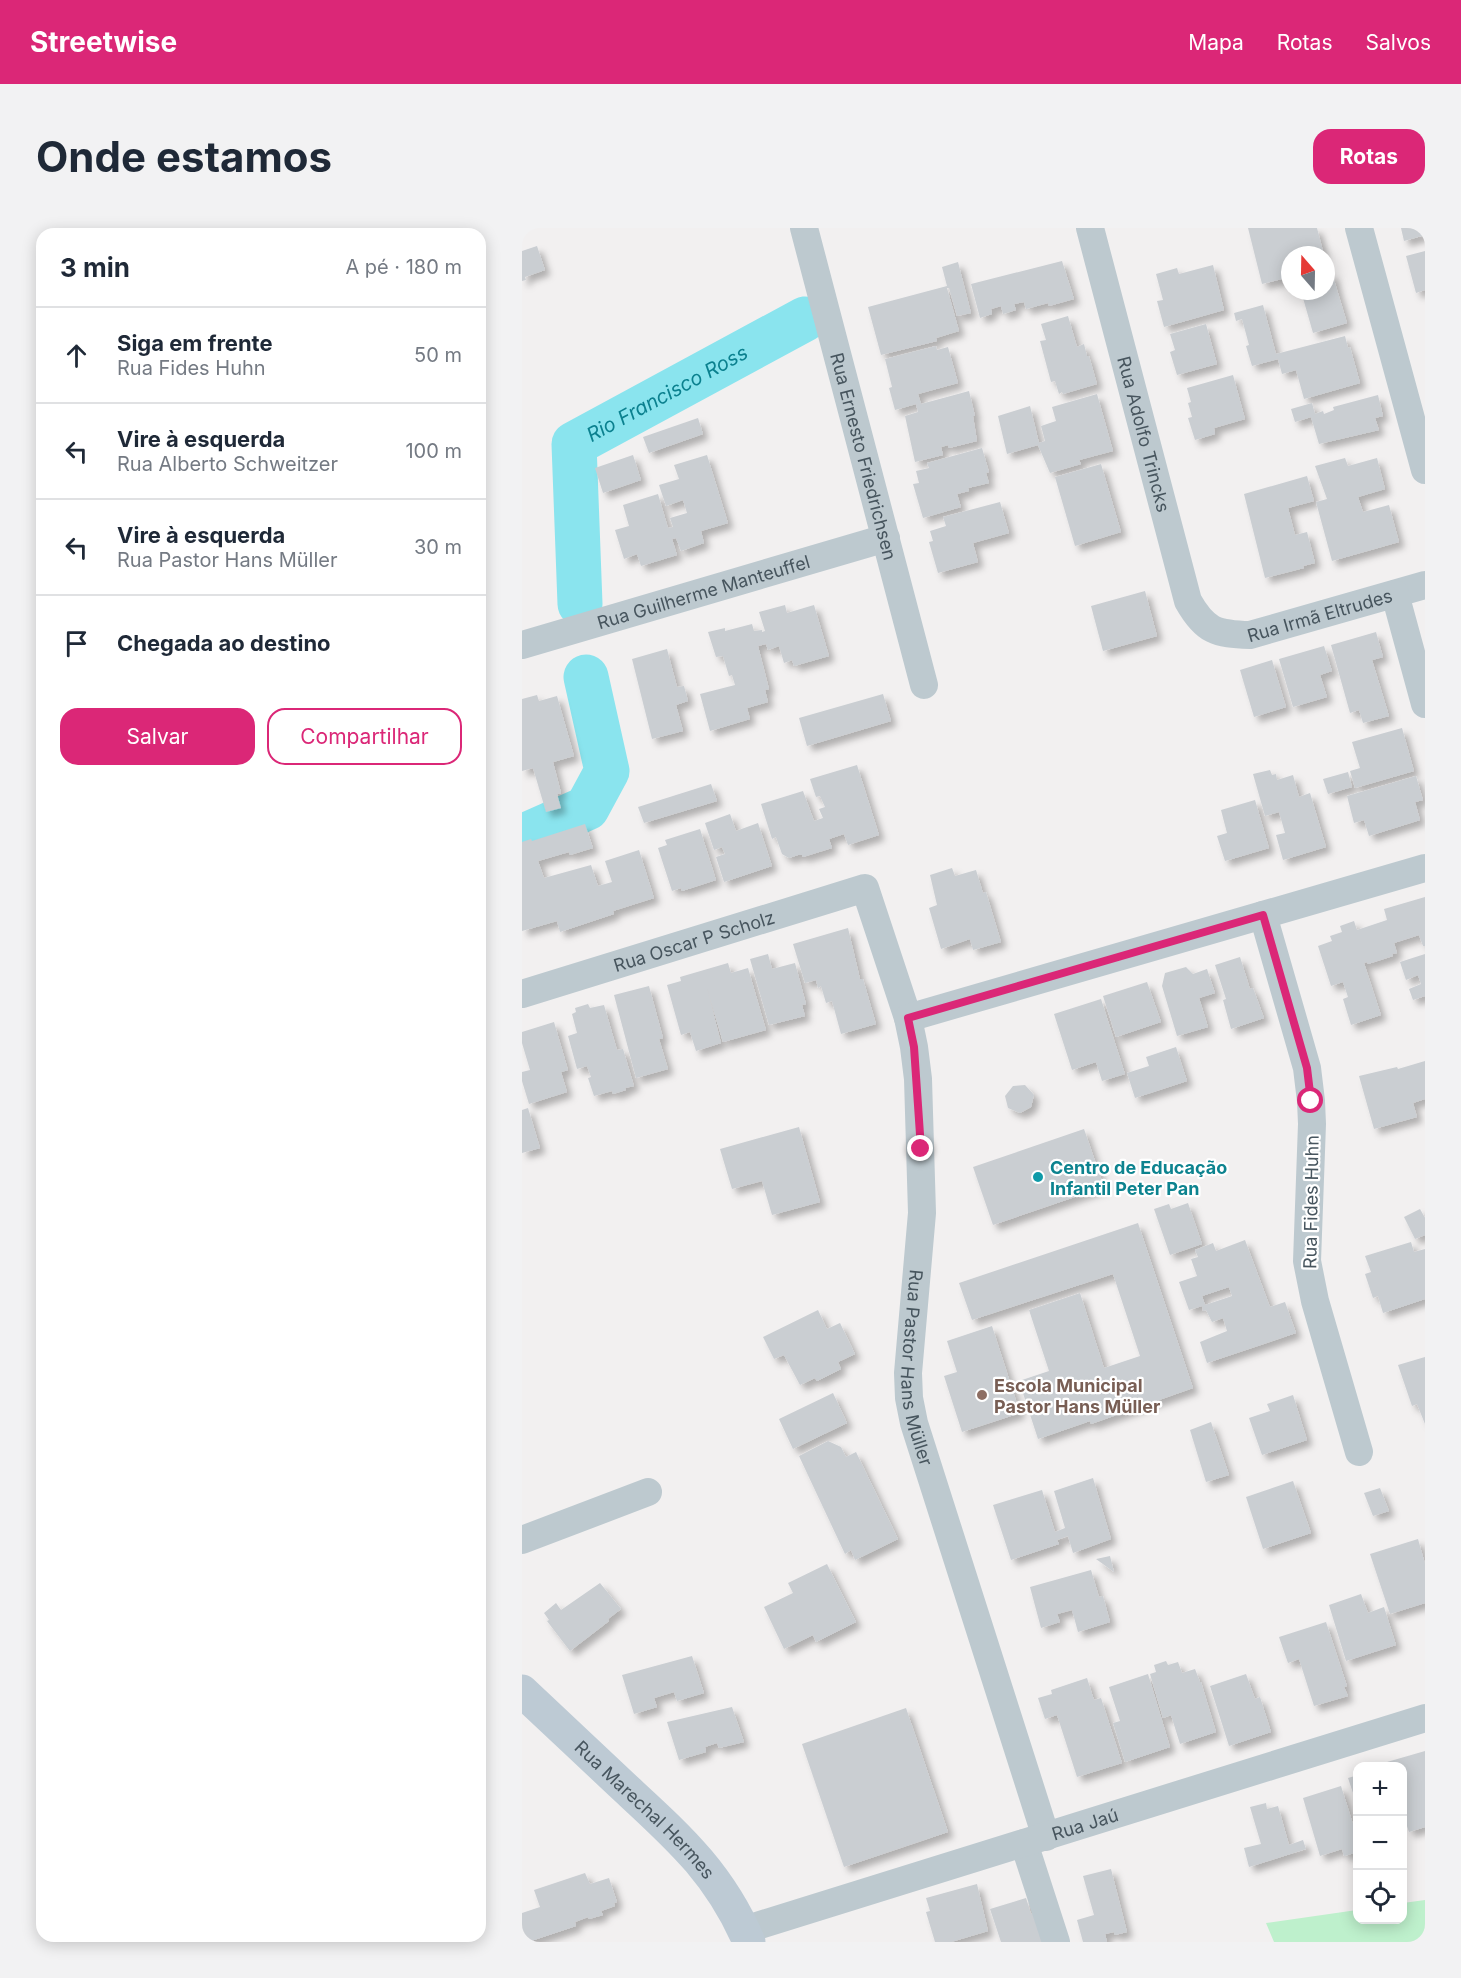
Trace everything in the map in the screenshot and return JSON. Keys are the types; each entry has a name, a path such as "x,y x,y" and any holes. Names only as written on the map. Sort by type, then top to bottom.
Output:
{"street":[{"name":"Rua Ernesto Friedrichsen","path":"804,228 924,685"},
{"name":"Rua Adolfo Trincks","path":"1090,228 1188,601 1198,618 1215,631"},
{"path":"1359,228 1425,470"},
{"name":"Rua Guilherme Manteuffel","path":"522,645 886,538"},
{"name":"Rua Irmã Eltrudes","path":"1215,631 1250,635 1425,585"},
{"path":"1395,594 1425,704"},
{"path":"908,1018 1425,868"},
{"name":"Rua Oscar P Scholz","path":"522,994 865,888"},
{"name":"Rua Pastor Hans Müller","path":"865,888 908,1018 914,1047 918,1089 921,1202 908,1373 909,1398 914,1423 1035,1840 1056,1942"},
{"name":"Rua Fides Huhn","path":"1263,915 1307,1068 1312,1124 1307,1261 1315,1301 1359,1452"},
{"path":"522,1540 648,1492"},
{"name":"Rua Marechal Hermes","path":"522,1691 695,1855 722,1889 746,1936"},
{"name":"Rua Jaú","path":"746,1936 1035,1840 1425,1718"}],"green space":[{"path":"1425,1900 1425,1942 1274,1942 1266,1923 1353,1911 1353,1924 1407,1924 1407,1902"}],"building":[{"path":"1248,228 1317,228 1322,246 1281,246 1281,279 1262,284"},
{"path":"1401,228 1425,228 1425,235 1404,241"},
{"path":"537,246 545,270 525,277 526,280 522,281 522,251"},
{"path":"1425,251 1425,290 1416,293 1406,256"},
{"path":"1062,261 1074,299 1026,309 1024,302 1014,304 1016,310 1003,314 1001,306 991,309 992,314 980,318 971,284"},
{"path":"958,262 971,313 957,316 949,288 947,288 959,331 936,338 937,341 881,355 868,307 947,286 942,267"},
{"path":"1213,265 1224,310 1164,327 1157,301 1163,300 1156,274 1177,268 1179,274"},
{"path":"1335,283 1347,323 1313,333 1304,300 1335,300"},
{"path":"1263,305 1276,354 1345,336 1360,383 1304,399 1296,370 1282,374 1278,359 1252,366 1242,319 1236,321 1234,313"},
{"path":"1068,316 1077,347 1084,344 1097,384 1059,394 1055,381 1051,382 1040,341 1046,340 1041,324"},
{"path":"1206,324 1217,364 1177,375 1170,352 1175,350 1170,334"},
{"path":"936,346 937,350 948,347 958,383 918,394 921,404 969,391 975,416 973,416 977,441 949,448 948,445 941,447 943,455 915,462 905,416 918,412 916,404 895,410 885,359"},
{"path":"1233,375 1245,419 1214,428 1215,434 1195,440 1188,418 1192,417 1187,388"},
{"path":"1097,394 1113,451 1079,460 1081,464 1050,473 1038,445 1007,454 998,416 1030,406 1039,443 1045,441 1041,426 1056,421 1052,407"},
{"path":"1378,395 1383,416 1375,418 1379,430 1319,444 1311,417 1295,422 1291,409 1312,403 1315,414 1323,411 1324,414 1334,410 1333,407"},
{"path":"698,418 703,434 649,453 643,437"},
{"path":"982,448 989,472 986,473 989,483 968,488 969,491 957,494 961,507 923,518 913,484 919,483 916,471 929,468 927,463"},
{"path":"633,455 641,480 603,493 595,468"},
{"path":"707,455 728,523 701,531 704,543 681,551 676,538 672,539 677,555 641,566 637,554 624,559 615,530 629,526 623,505 658,494 668,528 673,527 670,518 687,513 683,500 666,506 659,485 679,479 674,465"},
{"path":"1345,458 1348,466 1377,458 1385,489 1358,497 1363,512 1389,505 1399,542 1332,561 1316,502 1327,499 1315,466"},
{"path":"1101,464 1121,532 1075,546 1055,477"},
{"path":"1307,476 1314,501 1288,508 1295,535 1307,532 1315,563 1265,578 1244,494"},
{"path":"1000,502 1009,533 973,543 978,562 938,573 929,542 933,541 930,531 946,526 943,517"},
{"path":"1145,591 1157,636 1103,651 1091,606"},
{"path":"785,605 787,613 814,605 829,656 794,666 792,660 784,663 779,646 768,650 766,644 758,646 769,689 765,690 768,702 747,708 750,719 710,731 700,694 735,685 732,675 729,676 723,656 716,657 708,632 725,628 725,631 752,624 754,631 765,631 759,612"},
{"path":"1376,632 1383,657 1372,660 1389,716 1363,723 1359,710 1350,713 1331,645"},
{"path":"1324,646 1332,671 1320,675 1327,697 1293,707 1279,659"},
{"path":"667,649 677,687 684,686 688,701 676,705 683,731 652,739 632,659"},
{"path":"1272,660 1286,707 1254,717 1240,670"},
{"path":"883,694 891,721 807,746 799,718"},
{"path":"537,695 539,701 557,696 574,756 553,762 561,793 557,794 561,808 546,812 533,768 522,771 522,699"},
{"path":"1402,728 1414,771 1355,788 1350,771 1360,768 1352,742"},
{"path":"857,765 879,835 848,845 844,834 829,839 832,848 803,857 798,855 789,858 782,854 776,837 772,839 761,804 803,791 814,821 823,818 819,809 825,807 820,796 816,797 810,779"},
{"path":"1270,770 1272,775 1276,774 1277,780 1293,775 1299,797 1310,793 1326,847 1283,860 1276,835 1285,833 1279,812 1265,816 1253,774"},
{"path":"1348,772 1352,787 1328,794 1323,779"},
{"path":"1416,776 1423,800 1415,802 1420,820 1369,836 1364,820 1354,823 1347,796"},
{"path":"711,784 717,801 644,823 638,807"},
{"path":"1255,800 1269,848 1225,861 1217,836 1227,833 1221,810"},
{"path":"730,814 736,831 758,823 772,866 724,882 716,857 725,854 722,847 714,850 705,823"},
{"path":"585,824 593,848 538,861 544,878 591,865 598,886 612,882 605,861 639,850 654,898 560,932 557,921 522,931 522,842"},
{"path":"700,829 716,880 682,891 681,888 672,891 658,848 667,845 665,840"},
{"path":"952,868 955,876 976,870 983,893 986,892 1001,942 973,950 970,939 941,949 929,908 937,905 930,875"},
{"path":"1425,897 1425,946 1419,935 1394,943 1397,953 1392,954 1393,956 1368,964 1364,963 1381,1015 1351,1025 1343,999 1348,997 1343,982 1331,986 1318,946 1332,941 1330,936 1342,932 1340,926 1354,921 1357,930 1387,920 1384,909"},
{"path":"848,928 860,979 863,979 876,1024 841,1034 832,1001 826,1003 821,986 818,988 816,980 805,983 793,944"},
{"path":"768,954 772,969 795,963 806,1004 802,1005 805,1016 769,1025 750,959"},
{"path":"1425,954 1425,996 1413,1000 1409,989 1421,984 1418,975 1406,980 1400,962"},
{"path":"1240,957 1250,989 1253,988 1264,1018 1231,1029 1223,1000 1226,999 1215,965"},
{"path":"728,963 731,973 748,968 766,1030 723,1042 707,988 721,1043 696,1051 690,1032 681,1035 667,985 681,981 680,977"},
{"path":"1186,967 1193,974 1207,969 1215,993 1199,998 1208,1027 1177,1036 1162,986 1165,973"},
{"path":"1147,982 1161,1022 1116,1037 1103,996"},
{"path":"649,986 663,1038 659,1039 668,1069 636,1078 614,995"},
{"path":"1101,999 1125,1074 1102,1081 1096,1062 1072,1070 1054,1014"},
{"path":"588,1004 590,1008 604,1005 617,1050 623,1049 634,1086 625,1088 626,1090 594,1096 587,1066 577,1069 568,1036 577,1033 572,1014 576,1012 575,1008"},
{"path":"554,1022 568,1070 561,1072 567,1092 529,1104 522,1081 522,1072 530,1070 522,1043 522,1032"},
{"path":"1176,1047 1187,1081 1135,1098 1127,1073 1149,1066 1146,1057"},
{"path":"1425,1061 1425,1099 1413,1103 1417,1117 1374,1129 1359,1076 1397,1067 1398,1069"},
{"path":"1025,1085 1034,1095 1031,1107 1020,1113 1008,1108 1005,1096 1013,1086"},
{"path":"528,1108 540,1148 522,1153 522,1110"},
{"path":"799,1127 820,1202 772,1215 762,1181 732,1189 720,1149"},
{"name":"Centro de Educação Infantil Peter Pan","path":"1084,1129 1104,1187 993,1225 973,1167"},
{"path":"1188,1203 1202,1244 1170,1255 1154,1209 1169,1204 1171,1209"},
{"path":"1420,1209 1425,1218 1425,1235 1415,1239 1404,1217"},
{"name":"Escola Municipal Pastor Hans Müller","path":"1138,1223 1193,1388 1091,1424 1090,1421 1038,1439 1019,1381 1049,1371 1029,1310 1080,1293 1104,1368 1140,1356 1113,1274 972,1320 959,1283"},
{"path":"1245,1240 1270,1307 1285,1302 1296,1333 1207,1363 1200,1342 1227,1331 1223,1318 1212,1322 1206,1310 1203,1311 1202,1306 1189,1310 1179,1282 1197,1276 1191,1259 1198,1257 1195,1250 1213,1243 1216,1251","holes":["1229,1287 1232,1296 1205,1305 1202,1296"]},
{"path":"1411,1242 1414,1252 1425,1249 1425,1299 1383,1313 1378,1296 1373,1298 1365,1274 1371,1272 1365,1256"},
{"path":"818,1310 827,1329 840,1323 855,1354 838,1362 841,1369 817,1381 815,1378 800,1385 784,1355 774,1359 763,1337"},
{"name":"Escola Municipal Pastor Hans Müller","path":"992,1326 1020,1413 962,1432 944,1376 957,1372 947,1341"},
{"path":"1425,1357 1425,1424 1417,1404 1412,1406 1398,1365"},
{"path":"833,1393 847,1423 793,1449 779,1419"},
{"path":"1293,1395 1307,1440 1262,1455 1249,1418 1270,1411 1267,1404"},
{"path":"1211,1422 1229,1475 1206,1482 1190,1430"},
{"path":"828,1441 841,1447 846,1457 856,1452 898,1539 855,1560 851,1550 845,1554 799,1456"},
{"path":"1093,1478 1111,1539 1073,1553 1068,1536 1057,1540 1059,1544 1011,1560 993,1505 1042,1490 1055,1532 1065,1528 1054,1491"},
{"path":"1293,1481 1311,1533 1263,1549 1246,1497"},
{"path":"1380,1488 1389,1511 1373,1516 1364,1493"},
{"path":"1418,1539 1425,1564 1425,1603 1390,1614 1370,1554"},
{"path":"1110,1556 1114,1572 1096,1559"},
{"path":"827,1564 856,1622 816,1642 813,1635 784,1649 764,1607 793,1593 788,1583"},
{"path":"1091,1570 1099,1597 1103,1596 1110,1622 1078,1632 1072,1610 1057,1614 1060,1622 1041,1628 1030,1587"},
{"path":"600,1583 621,1609 570,1651 547,1621 549,1620 544,1613 556,1603 561,1610"},
{"path":"1361,1594 1368,1613 1384,1607 1396,1645 1346,1661 1329,1605"},
{"path":"1326,1622 1347,1686 1344,1687 1348,1696 1314,1706 1299,1659 1288,1663 1279,1637"},
{"path":"692,1656 704,1693 677,1701 674,1692 654,1698 657,1707 634,1714 622,1675"},
{"path":"1166,1661 1168,1665 1178,1662 1182,1673 1195,1669 1216,1732 1180,1744 1171,1715 1163,1718 1150,1674 1156,1672 1154,1665"},
{"path":"1148,1674 1170,1747 1125,1762 1113,1723 1120,1721 1109,1687"},
{"path":"1246,1674 1255,1699 1260,1697 1271,1732 1229,1746 1210,1686"},
{"path":"1087,1678 1094,1700 1101,1698 1122,1763 1077,1777 1057,1715 1045,1719 1038,1698 1052,1694 1051,1690"},
{"path":"732,1707 744,1742 719,1748 717,1743 705,1747 706,1752 679,1760 667,1722"},
{"path":"906,1708 948,1832 844,1867 802,1744"},
{"path":"1425,1751 1425,1827 1409,1832 1407,1826 1407,1762 1387,1762"},
{"path":"1353,1776 1353,1793 1348,1778"},
{"path":"1341,1786 1353,1824 1353,1853 1344,1856 1342,1849 1320,1856 1303,1798"},
{"path":"1266,1803 1267,1809 1278,1806 1289,1845 1303,1840 1306,1849 1249,1867 1244,1848 1261,1844 1250,1807"},
{"path":"1111,1869 1127,1932 1115,1935 1114,1932 1105,1934 1107,1942 1083,1942 1077,1920 1094,1915 1083,1876"},
{"path":"585,1873 590,1884 609,1878 617,1902 614,1903 615,1906 601,1911 603,1915 575,1922 576,1926 522,1942 522,1913 540,1907 534,1890"},
{"path":"977,1884 988,1931 951,1942 935,1942 926,1912 930,1911 926,1898"},
{"path":"1026,1898 1031,1914 1036,1913 1052,1942 1001,1942 990,1909"}],"waterway":[{"name":"Rio Francisco Ross","path":"580,604 574,444 805,319"},
{"name":"Rio Francisco Ross","path":"522,837 587,808 607,771 586,677"}],"place":[{"name":"Centro de Educação Infantil Peter Pan","path":"1038,1177"},
{"name":"Escola Municipal Pastor Hans Müller","path":"982,1395"}],"route":[{"path":"921,1149 918,1079 908,1018 1263,915 1307,1068 1311,1101"}]}
